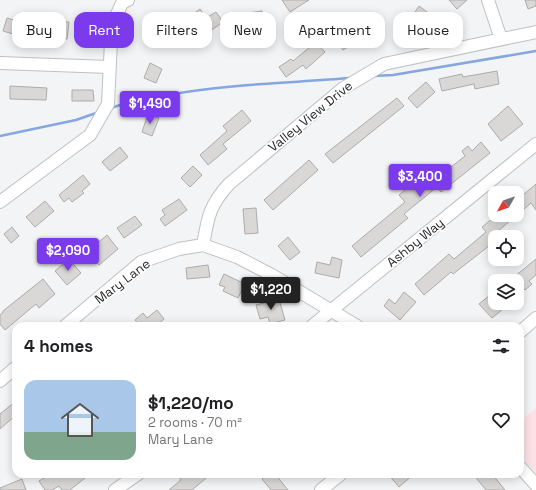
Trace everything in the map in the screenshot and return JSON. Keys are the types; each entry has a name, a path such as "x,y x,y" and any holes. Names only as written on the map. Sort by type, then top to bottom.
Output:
{"street":[{"path":"0,202 90,135 108,104 109,67 114,21 122,4 128,0"},
{"path":"488,0 502,39"},
{"name":"Valley View Drive","path":"203,245 210,211 217,197 229,184 342,89 384,64 536,32"},
{"path":"0,63 109,67"},
{"name":"Ashby Way","path":"316,322 536,144"},
{"name":"Mary Lane","path":"70,322 141,262 179,249 203,245 237,257 270,274 350,322"},
{"path":"524,328 536,318"},
{"path":"0,381 12,370"},
{"path":"524,472 536,485"},
{"path":"116,490 132,478"},
{"path":"321,490 336,478"}],"shaded area":[{"path":"536,408 536,474 524,460 524,418"}],"building":[{"path":"282,0 309,0 290,12"},
{"path":"449,0 467,0 457,9"},
{"path":"525,0 536,0 536,6 528,9"},
{"path":"419,6 427,12 415,12"},
{"path":"216,12 220,18 220,24 212,30 212,14"},
{"path":"7,18 12,19 12,34 3,31"},
{"path":"66,22 69,22 66,39"},
{"path":"309,48 321,48 325,52 306,69 303,65 286,77 279,67 291,59 293,61"},
{"path":"150,63 162,69 156,83 144,78"},
{"path":"497,71 499,84 475,89 474,84 442,91 439,79 462,74 463,77"},
{"path":"426,82 435,92 417,108 408,98"},
{"path":"10,86 47,88 46,100 10,99"},
{"path":"72,90 93,90 94,101 72,101"},
{"path":"397,98 404,106 333,163 325,154"},
{"path":"508,106 523,124 501,141 488,124"},
{"path":"242,110 251,121 223,144 227,149 208,165 200,155 227,131 223,126"},
{"path":"148,114 159,118 152,136 142,132"},
{"path":"481,142 490,153 441,192 437,187 404,214 408,218 361,257 352,246 405,202 399,195 420,178 427,186 465,156 462,151 468,146 472,151"},
{"path":"120,147 128,157 110,171 102,162"},
{"path":"309,160 318,170 273,210 264,200"},
{"path":"193,166 202,175 190,187 181,178"},
{"path":"83,175 90,184 82,191 84,193 72,202 69,198 64,202 59,195"},
{"path":"536,184 536,210 531,203 524,209 524,194"},
{"path":"179,199 187,210 165,226 160,219 165,215 162,210"},
{"path":"45,201 54,211 35,227 26,217"},
{"path":"256,208 258,233 245,234 243,209"},
{"path":"135,216 142,225 124,238 117,228"},
{"path":"488,222 509,222 499,230 488,230 488,247 453,274 451,272 424,295 415,284 449,254 454,259 486,232 482,227"},
{"path":"12,227 19,236 11,243 4,234"},
{"path":"107,235 118,249 99,265 87,252"},
{"path":"288,237 300,252 290,260 278,246"},
{"path":"332,257 342,260 339,278 315,273 317,262 330,265"},
{"path":"69,259 81,273 67,285 55,271"},
{"path":"536,259 536,275 529,281 532,284 525,290 524,274 518,274"},
{"path":"208,265 210,277 187,279 186,268"},
{"path":"224,274 245,284 238,298 223,291 225,287 219,285"},
{"path":"43,279 55,294 39,308 36,304 15,322 12,322 12,324 5,330 0,324 0,315"},
{"path":"404,292 416,302 400,320 384,306 389,299 395,304"},
{"path":"488,297 488,310 502,310 492,318 479,304"},
{"path":"279,299 285,320 269,322 268,317 260,319 256,305"},
{"path":"157,310 164,319 161,322 137,322 135,320 143,313 147,318"},
{"path":"12,404 12,418 0,429 0,414"},
{"path":"44,478 85,478 70,490 62,490 59,486 52,490 45,490 39,481"},
{"path":"180,478 206,478 192,490 169,490 181,480"},
{"path":"278,478 288,490 271,490 262,479"},
{"path":"391,478 409,478 399,487"},
{"path":"476,478 495,478 505,490 486,490"},
{"path":"22,479 26,490 0,490 0,488"}],"waterway":[{"path":"373,76 393,75 536,51"},
{"path":"111,108 125,103 213,88 350,78"},
{"path":"0,136 76,120 99,112"}]}
